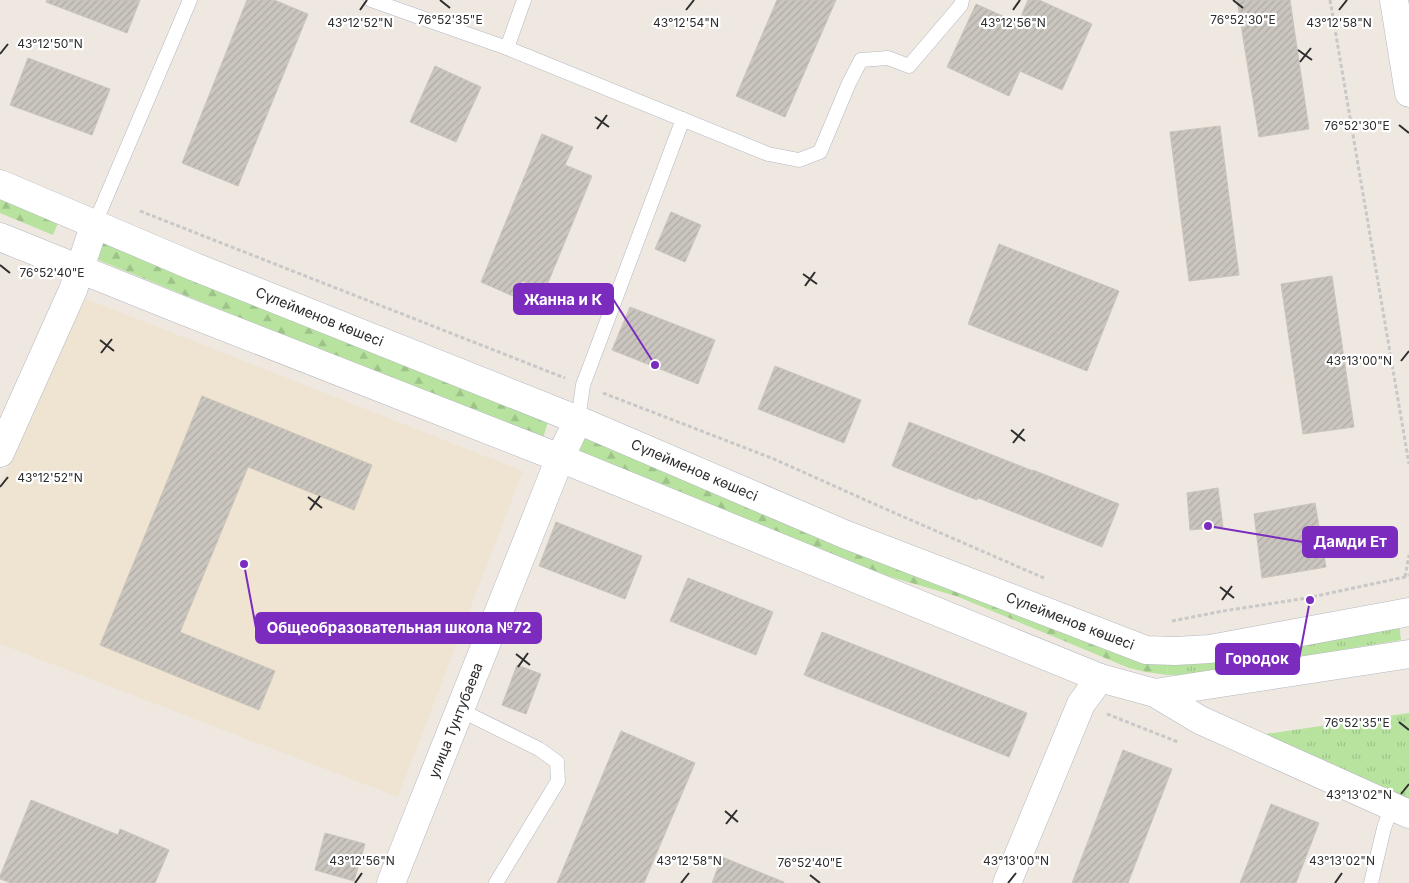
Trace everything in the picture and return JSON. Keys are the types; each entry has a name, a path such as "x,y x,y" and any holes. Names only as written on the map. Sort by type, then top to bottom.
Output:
{"street":[{"path":"1394,0 1409,94"},
{"name":"Сүлейменов көшесі","path":"0,184 195,266 578,420 844,534 1146,650 1210,649 1409,612"},
{"path":"2,443 73,290 95,223"},
{"path":"0,237 560,458 1100,678 1155,693 1200,720 1401,810"},
{"name":"улица Тунтубаева","path":"391,883 560,458 578,420"},
{"path":"1155,693 1409,654"},
{"path":"1007,883 1081,704 1100,678"}],"lane":[{"path":"95,223 190,0"},
{"path":"371,0 507,48 768,154 799,160 820,152 849,83 861,60 888,58 909,66 961,5 962,0"},
{"path":"507,48 524,0"},
{"path":"578,420 583,385 682,119"},
{"path":"460,710 539,749 557,762 558,781 496,883"},
{"path":"1371,883 1384,828 1401,810"}],"path":[{"path":"1330,0 1409,464"},
{"path":"107,198 774,459 1045,578"},
{"path":"1171,621 1307,598 1407,576 1409,556"}],"shaded area":[{"path":"84,298 523,471 398,797 0,644 0,484"}],"green space":[{"path":"0,187 62,213 53,235 0,213"},
{"path":"105,237 549,419 542,441 96,259"},
{"path":"585,432 1166,657 1168,675 1129,668 956,596 849,565 575,453"},
{"path":"1399,623 1401,640 1203,673 1168,675 1166,657"},
{"path":"1409,713 1409,801 1259,735"}],"building":[{"path":"47,0 140,0 127,33 46,2"},
{"path":"247,0 274,0 308,14 238,186 182,163"},
{"path":"777,0 836,0 785,117 736,96"},
{"path":"1028,0 1039,0 1092,24 1062,90 1020,71 1009,96 947,67 976,4 1018,23"},
{"path":"1237,0 1290,0 1309,129 1259,137"},
{"path":"28,58 110,89 92,135 10,105"},
{"path":"435,66 481,87 456,142 410,122"},
{"path":"1220,126 1239,275 1189,281 1170,132"},
{"path":"542,134 573,147 565,165 592,176 545,290 522,281 515,297 481,282"},
{"path":"671,212 701,225 685,262 655,249"},
{"path":"999,244 1119,291 1087,371 968,324"},
{"path":"1332,276 1354,427 1303,434 1281,284"},
{"path":"630,307 715,340 698,384 612,350"},
{"path":"775,366 861,400 844,443 758,409"},
{"path":"202,396 372,465 354,510 248,467 180,632 275,671 259,710 100,645"},
{"path":"909,422 1119,504 1102,547 892,466"},
{"path":"1218,488 1223,527 1190,530 1187,493"},
{"path":"1315,503 1326,567 1262,578 1254,514"},
{"path":"556,522 642,556 625,599 539,566"},
{"path":"688,578 773,612 756,655 670,621"},
{"path":"822,632 1027,713 1009,757 804,675"},
{"path":"517,665 541,674 526,714 502,705"},
{"path":"621,731 695,763 644,883 557,883"},
{"path":"1123,750 1172,769 1128,883 1072,883"},
{"path":"31,800 118,835 120,829 169,850 155,883 11,883 0,879"},
{"path":"1271,804 1319,823 1296,883 1240,883"},
{"path":"325,833 365,844 354,881 315,870"},
{"path":"722,857 784,882 784,883 712,883"}],"place":[{"name":"Жанна и К","path":"655,365"},
{"name":"Дамди Ет","path":"1208,526"},
{"name":"Общеобразовательная школа №72","path":"244,564"},
{"name":"Городок","path":"1310,600"}]}
